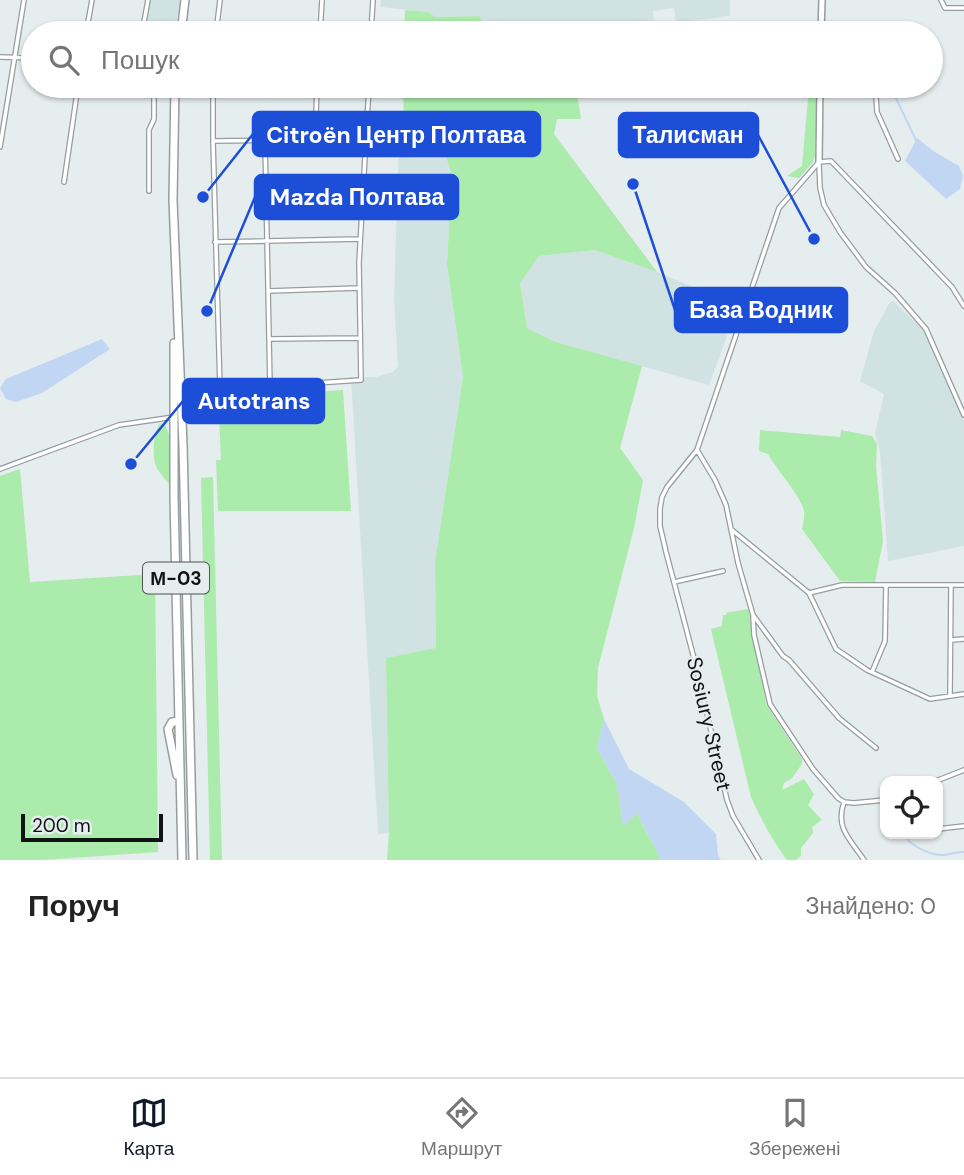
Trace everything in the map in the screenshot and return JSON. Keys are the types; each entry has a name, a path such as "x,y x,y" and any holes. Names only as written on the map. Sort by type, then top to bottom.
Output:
{"highway":[{"path":"182,21 185,0"},
{"name":"М-03","path":"175,98 173,200 177,392 184,455 193,860"},
{"name":"М-03","path":"177,392 174,417 179,720"},
{"path":"182,860 181,794 168,729 172,722 179,720 190,730"}],"street":[{"path":"0,147 24,0"},
{"path":"88,21 92,0"},
{"path":"144,21 148,0"},
{"path":"217,21 220,0"},
{"path":"320,21 321,0"},
{"path":"372,21 373,0"},
{"path":"821,21 822,0"},
{"path":"941,0 945,8 964,8"},
{"path":"0,57 21,58"},
{"path":"64,182 76,98"},
{"path":"149,191 149,130 154,119 154,98"},
{"path":"213,98 220,389"},
{"path":"316,116 317,98"},
{"path":"177,392 361,380 360,239 368,98"},
{"path":"820,98 818,162 824,205 866,267 895,293 926,329 964,415"},
{"path":"876,98 877,112 898,159"},
{"path":"213,141 366,139"},
{"path":"265,140 270,386"},
{"path":"818,162 831,161 952,287 964,306"},
{"name":"Sosiury Street","path":"759,860 733,816 727,800 712,728 660,526 660,509 667,487 697,450 779,208 818,162"},
{"path":"266,191 363,189"},
{"path":"215,242 360,239"},
{"path":"268,291 359,288"},
{"path":"269,339 360,338"},
{"path":"0,468 119,425 174,417"},
{"path":"697,450 726,505 738,563 753,615 754,635 770,704 813,769 838,798 854,803 880,800"},
{"path":"732,529 809,593 836,649 872,672 930,699 964,694"},
{"path":"674,582 723,571"},
{"path":"809,593 842,585 964,585"},
{"path":"872,672 885,641 886,585"},
{"path":"950,696 951,585"},
{"path":"753,615 783,656 825,703 876,748"},
{"path":"951,640 964,639"},
{"path":"943,778 964,770"},
{"path":"844,802 840,813 842,827 864,860"},
{"path":"943,828 964,825"}],"shaded area":[{"path":"149,0 180,0 177,21 146,21"},
{"path":"381,0 730,0 730,16 676,21 674,8 653,11 654,20 646,21 481,21 480,16 434,17 428,12 380,7"},
{"path":"404,126 436,127 452,175 447,264 463,377 435,562 436,649 386,658 389,833 378,834 351,377 376,377 393,372 398,366 394,298 399,140"},
{"path":"595,250 657,272 738,306 709,385 556,342 527,328 520,283 539,256"},
{"path":"893,301 924,330 964,420 964,546 888,561 880,452 875,433 884,394 860,381 874,331"}],"green space":[{"path":"405,10 428,12 435,17 480,16 481,21 405,21"},
{"path":"403,98 578,98 581,119 557,119 554,134 657,272 595,250 539,256 520,283 527,328 556,342 642,366 620,448 643,480 634,528 598,668 597,696 604,719 597,748 617,784 623,825 638,812 660,860 387,860 389,833 386,658 436,648 435,562 463,377 447,264 452,175 436,127 404,126"},
{"path":"808,98 817,98 813,162 799,178 787,176 802,166"},
{"path":"343,390 351,511 218,511 216,460 221,460 218,393 233,392 234,397"},
{"path":"160,423 165,425 169,434 170,485 158,470 154,459 154,439"},
{"path":"760,430 840,437 841,430 872,436 877,444 876,466 883,541 875,582 840,581 802,529 804,514 799,499 768,454 759,451"},
{"path":"20,469 30,582 155,574 158,852 43,860 0,860 0,476"},
{"path":"213,477 222,860 210,860 201,478"},
{"path":"747,609 751,617 766,704 802,759 802,764 792,778 784,783 782,790 804,779 814,794 808,805 822,820 812,827 813,833 801,848 801,856 796,860 787,860 751,797 711,629 722,626 723,615 726,613"}],"water":[{"path":"917,138 959,166 963,176 960,189 946,199 905,161"},
{"path":"102,339 110,349 42,393 16,402 6,399 0,388 6,379"},
{"path":"604,719 629,769 684,802 716,834 721,860 660,860 638,812 623,826 617,784 597,748"}],"waterway":[{"path":"896,98 916,140"},
{"path":"907,839 931,853 942,855 964,852"}],"place":[{"name":"База Водник","path":"633,184"},
{"name":"Citroën Центр Полтава","path":"203,197"},
{"name":"Талисман","path":"814,239"},
{"name":"Mazda Полтава","path":"207,311"},
{"name":"Autotrans","path":"131,464"}]}
